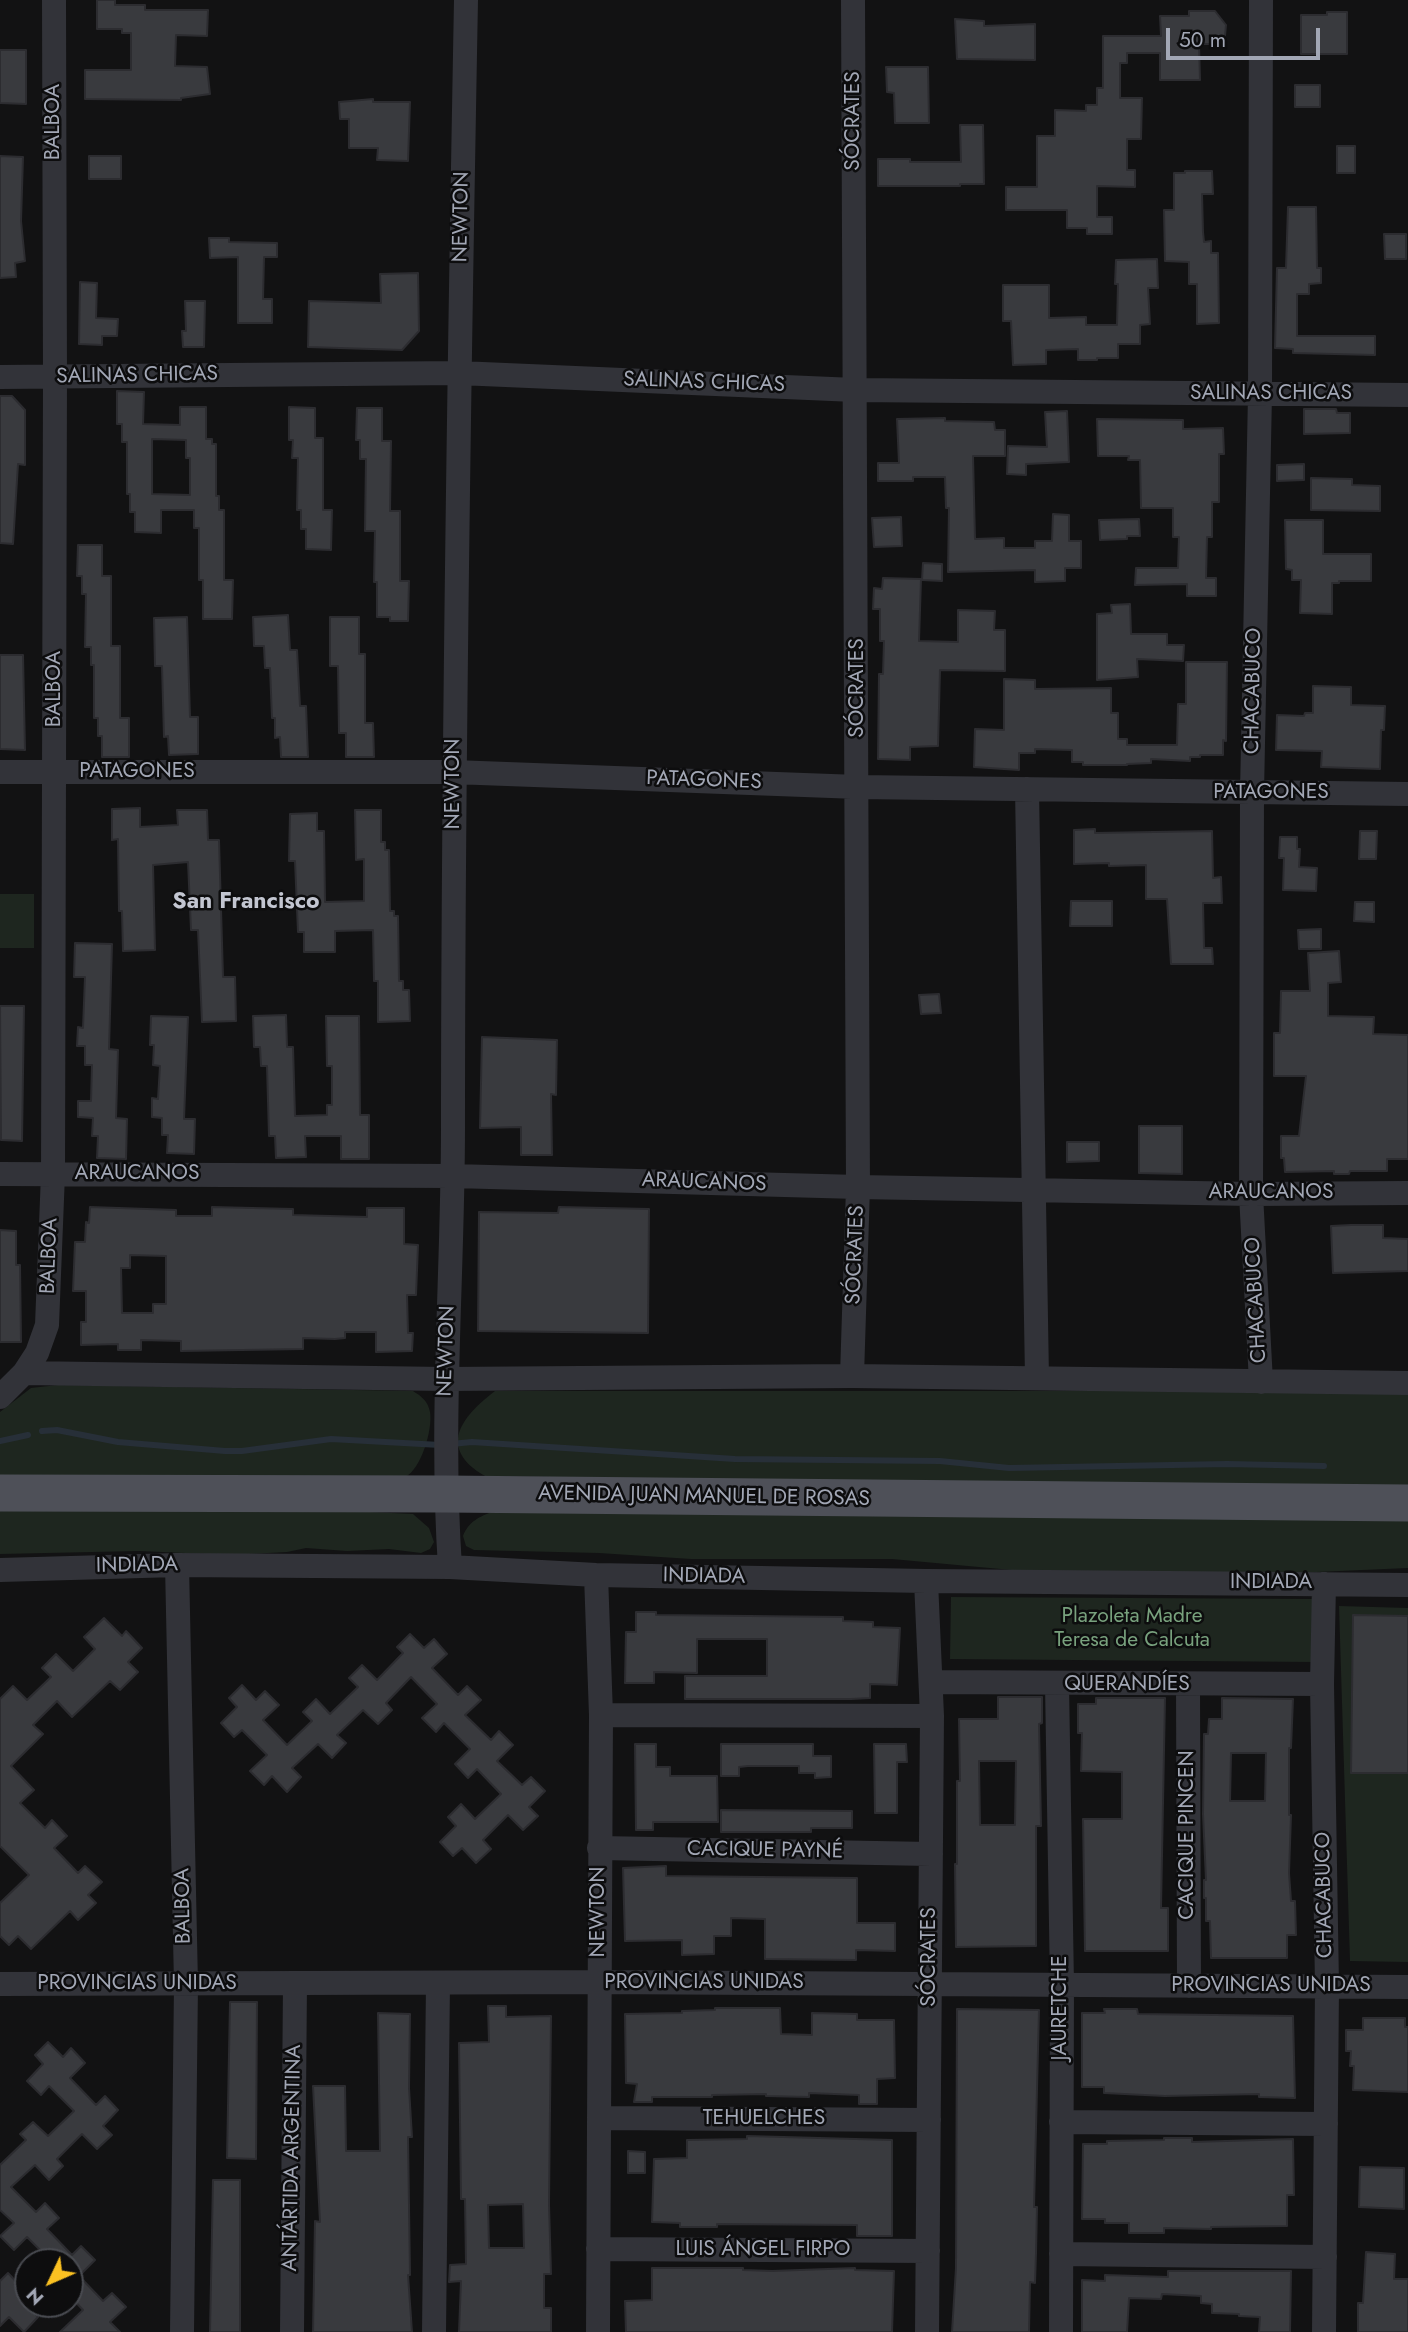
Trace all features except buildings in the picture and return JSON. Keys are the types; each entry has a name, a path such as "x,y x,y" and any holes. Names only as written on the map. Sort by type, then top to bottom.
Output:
{"main road":[{"name":"AVENIDA JUAN MANUEL DE ROSAS","path":"0,1493 445,1494 1408,1503"}],"street":[{"name":"BALBOA","path":"0,1397 24,1373 37,1353 47,1325 53,1174 54,0"},
{"name":"NEWTON","path":"450,1567 445,1494 446,1379 453,1176 453,772 466,0"},
{"name":"SÓCRATES","path":"852,1376 859,1187 853,0"},
{"name":"CHACABUCO","path":"1261,0 1260,394 1252,793 1251,1194 1261,1382"},
{"name":"SALINAS CHICAS","path":"0,377 459,373 855,390 1408,395"},
{"name":"PATAGONES","path":"0,772 453,772 859,787 1408,794"},
{"path":"1027,789 1037,1378"},
{"name":"ARAUCANOS","path":"0,1174 453,1176 859,1187 1408,1194"},
{"path":"24,1373 446,1379 852,1376 1408,1383"},
{"name":"BALBOA","path":"177,1565 186,1984 182,2332"},
{"name":"INDIADA","path":"0,1570 177,1565 450,1567 596,1575 1408,1585"},
{"name":"NEWTON","path":"596,1575 601,1715 598,2332"},
{"name":"SÓCRATES","path":"926,1581 932,1682 927,2332"},
{"name":"CHACABUCO","path":"1324,1584 1322,1684 1327,1986 1324,2332"},
{"name":"QUERANDÍES","path":"932,1682 1322,1684"},
{"name":"JAURETCHE","path":"1057,1684 1062,1985 1061,2332"},
{"name":"CACIQUE PINCEN","path":"1188,1685 1189,1986"},
{"path":"601,1715 932,1716"},
{"name":"CACIQUE PAYNÉ","path":"599,1848 931,1854"},
{"name":"PROVINCIAS UNIDAS","path":"0,1984 599,1982 1408,1987"},
{"name":"ANTÁRTIDA ARGENTINA","path":"292,2332 295,1983"},
{"path":"434,2332 438,1983"},
{"name":"TEHUELCHES","path":"599,2118 929,2120"},
{"path":"1061,2122 1326,2124"},
{"name":"LUIS ÁNGEL FIRPO","path":"598,2249 928,2251"},
{"path":"1061,2254 1325,2257"}],"green space":[{"path":"0,894 34,894 34,948 0,948"},
{"path":"58,1385 413,1391 428,1405 430,1428 421,1458 405,1477 0,1475 0,1412 31,1388"},
{"path":"495,1391 1408,1391 1408,1490 485,1476 462,1455 458,1444 459,1433 472,1411"},
{"path":"0,1506 285,1508 413,1514 429,1528 434,1542 430,1549 421,1553 389,1549 347,1551 306,1548 287,1552 230,1555 139,1551 0,1554"},
{"path":"494,1511 1408,1520 1408,1568 1294,1573 1033,1572 892,1559 691,1559 599,1553 474,1550 466,1546 463,1536 471,1523"},
{"name":"Plazoleta Madre Teresa de Calcuta","path":"951,1597 1314,1599 1314,1662 950,1659"},
{"path":"1339,1606 1408,1608 1408,1962 1350,1961"}],"waterway":[{"path":"42,1431 57,1430 118,1442 225,1451 331,1439 440,1445"},
{"path":"0,1441 28,1435"},
{"path":"451,1444 472,1442 735,1459 940,1461 1009,1468 1227,1464 1324,1466"}],"district":[{"name":"San Francisco","path":"246,902"}]}
